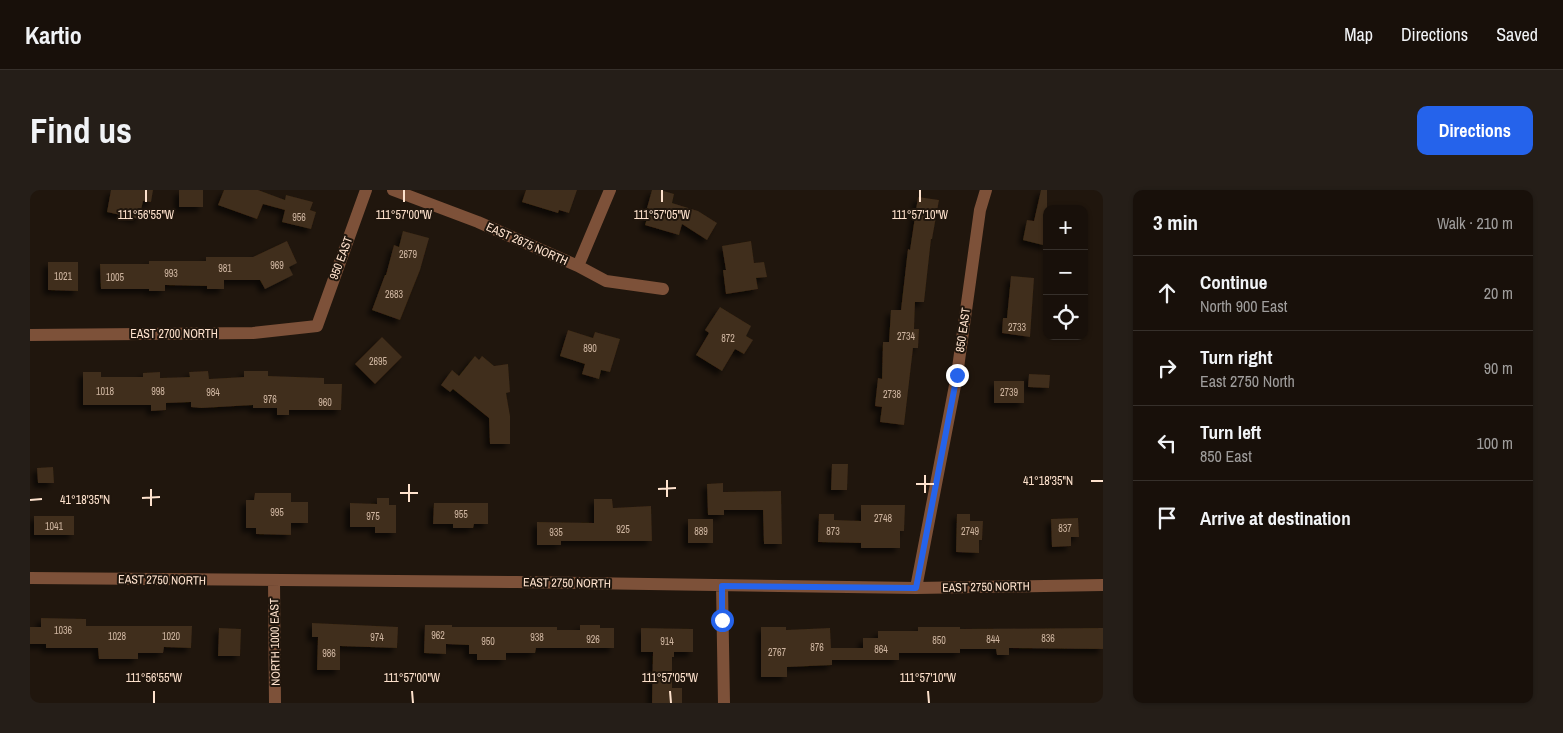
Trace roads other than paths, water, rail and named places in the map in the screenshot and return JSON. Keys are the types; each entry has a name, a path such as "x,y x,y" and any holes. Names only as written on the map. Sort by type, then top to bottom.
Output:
{"street":[{"name":"950 EAST","path":"317,326 366,190"},
{"name":"EAST 2675 NORTH","path":"393,190 478,222 578,266 606,281 663,288"},
{"path":"578,266 610,190"},
{"name":"850 EAST","path":"916,588 957,375 980,210 986,190"},
{"name":"EAST 2700 NORTH","path":"30,335 253,333 317,326"},
{"name":"EAST 2750 NORTH","path":"30,578 916,588 1103,585"},
{"name":"NORTH 1000 EAST","path":"274,581 276,703"},
{"path":"722,586 724,703"}]}
